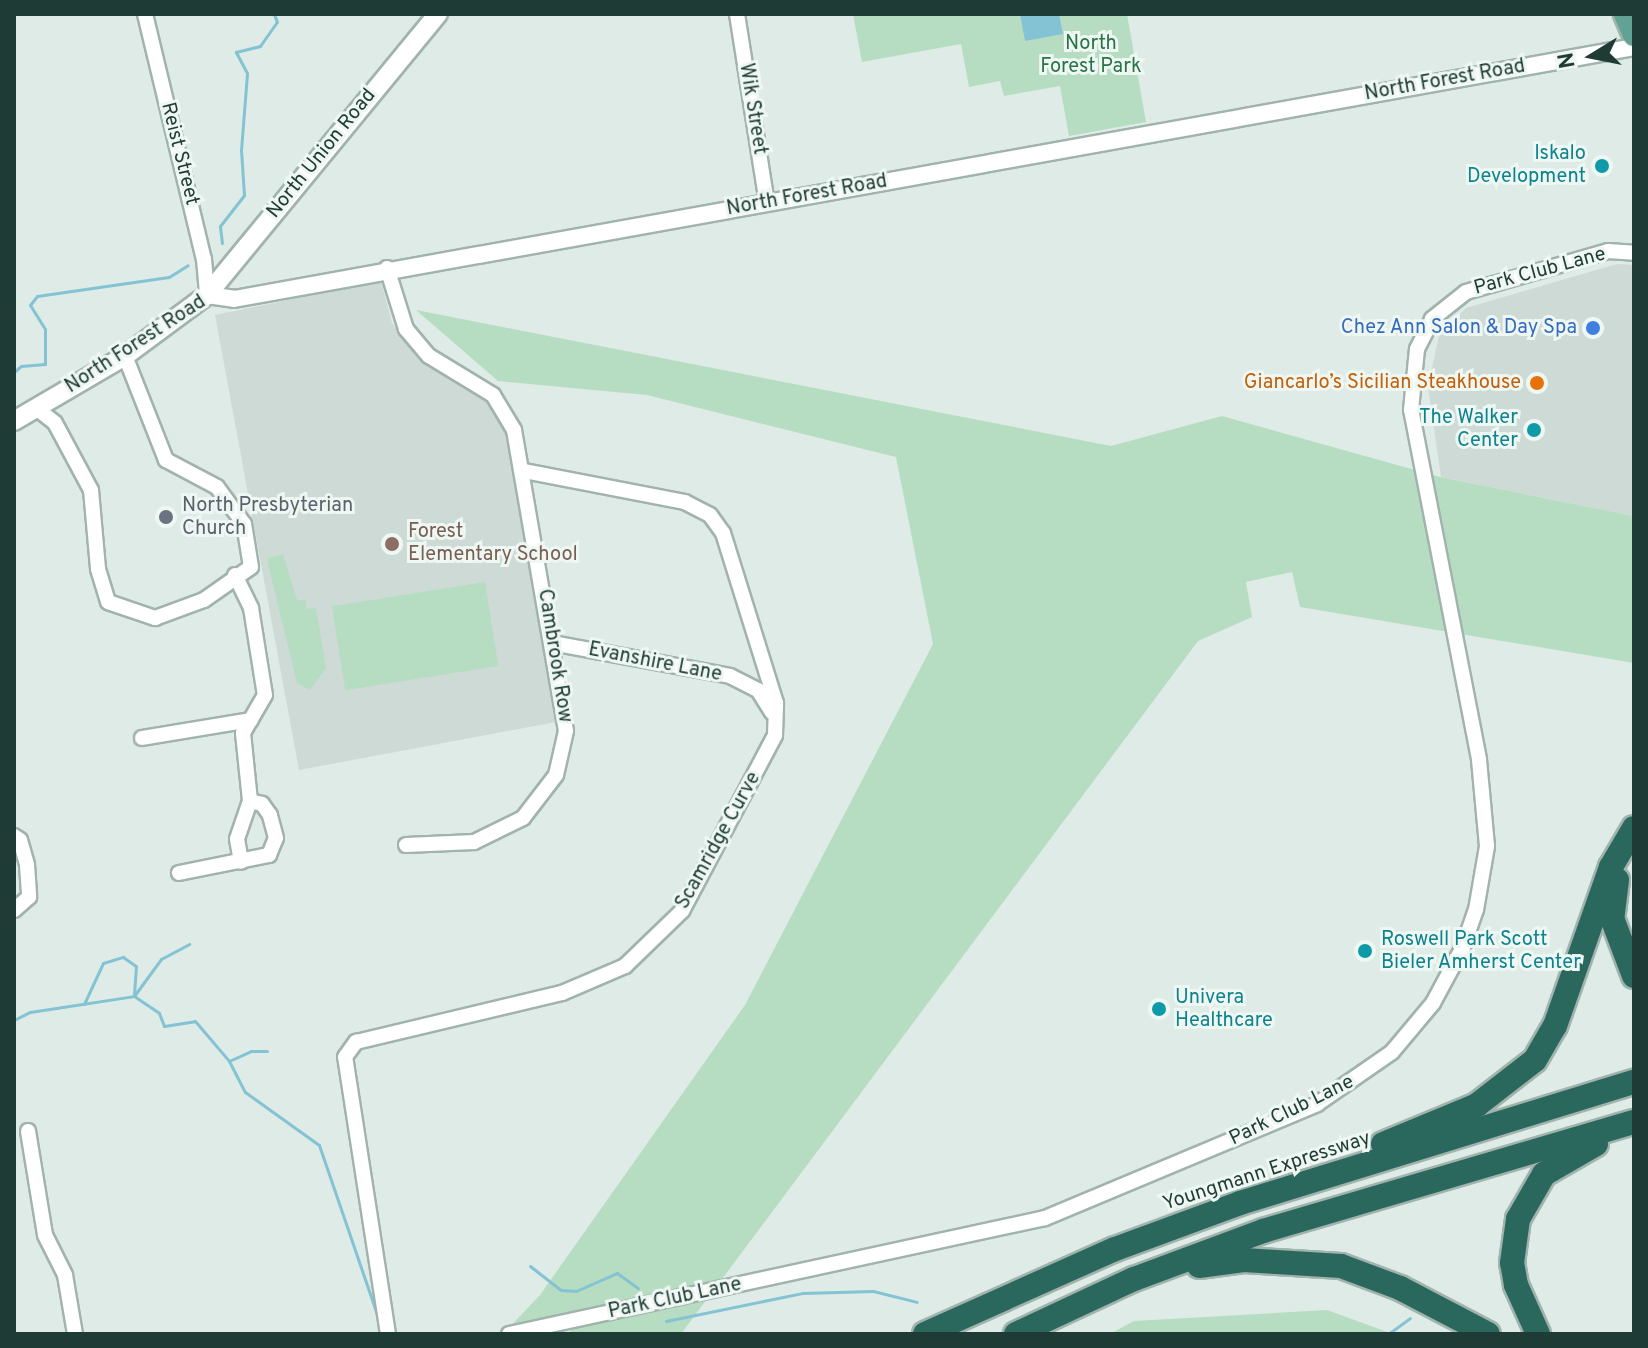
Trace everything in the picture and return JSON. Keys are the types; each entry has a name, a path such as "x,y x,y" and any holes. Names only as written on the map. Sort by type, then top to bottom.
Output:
{"highway":[{"path":"1240,1203 1446,1120 1519,1077 1555,1026 1611,867 1634,828"},
{"path":"1634,845 1615,886 1612,910 1616,935 1634,976"},
{"name":"Youngmann Expressway","path":"925,1334 1115,1249 1240,1203 1634,1082"},
{"path":"1016,1334 1134,1279 1263,1231 1634,1123"},
{"path":"1538,1334 1521,1304 1512,1263 1523,1205 1553,1167 1634,1123"},
{"path":"1134,1279 1215,1262 1317,1262 1400,1288 1488,1334"}],"main road":[{"name":"North Union Road","path":"207,295 438,14"},
{"path":"1625,14 1634,35"},
{"name":"North Forest Road","path":"14,421 125,356 207,295"}],"street":[{"name":"Reist Street","path":"145,14 204,259 207,295"},
{"name":"Wik Street","path":"737,14 767,203"},
{"name":"North Forest Road","path":"207,295 234,299 387,268 1634,47"},
{"name":"Park Club Lane","path":"509,1334 1045,1218 1317,1104 1392,1052 1433,1003 1463,947 1476,910 1487,846 1479,759 1411,410 1417,349 1432,319 1466,292 1608,251 1634,253"},
{"name":"Cambrook Row","path":"387,268 406,329 428,355 493,395 514,430 524,471 552,643 565,746 545,794 523,818 492,836 467,843 406,845"},
{"path":"36,408 55,423 91,490 98,569 108,602 155,618 204,600 235,575 251,567 244,524 217,487 166,460 125,356"},
{"name":"Scamridge Curve","path":"388,1334 345,1057 356,1042 562,993 625,966 682,911 772,747 776,731 776,703 761,651 723,533 710,515 685,502 524,471"},
{"path":"235,575 251,608 265,695 251,720 241,751 250,801 237,839 241,862"},
{"name":"Evanshire Lane","path":"552,643 730,676 765,696 776,731"},
{"path":"730,676 756,668 761,651"},
{"path":"142,738 251,720"},
{"path":"179,873 269,855 276,838 262,804 250,801"},
{"path":"14,836 20,840 27,865 29,897 14,910"},
{"path":"28,1131 45,1235 65,1275 75,1334"}],"shaded area":[{"path":"1617,264 1634,265 1634,516 1441,477 1428,386 1439,336 1466,308"},
{"name":"Forest Elementary School","path":"381,281 392,323 407,344 423,361 483,398 500,418 510,445 556,722 299,770 215,315"}],"green space":[{"name":"North Forest Park","path":"853,14 1127,14 1146,122 1069,136 1060,86 1004,96 1000,81 969,87 961,44 862,62"},
{"path":"416,310 1111,446 1222,416 1440,477 1634,516 1634,663 1300,607 1292,572 1246,582 1252,617 1198,641 681,1334 568,1334 579,1321 503,1334 540,1295 745,1005 933,644 896,457 647,395 498,381"},
{"path":"283,554 297,600 306,600 306,609 316,608 326,668 310,690 297,683 269,568 268,558"},
{"path":"485,582 498,666 345,690 332,606"},
{"path":"1327,1310 1393,1334 1110,1334 1134,1321"}],"water":[{"path":"1020,14 1059,14 1063,34 1025,41"}],"waterway":[{"path":"222,243 220,226 244,195 241,150 247,73 236,52 260,46 277,22 274,14"},
{"path":"14,372 21,366 45,364 45,329 30,305 37,296 169,277 188,265"},
{"path":"134,996 161,959 189,944"},
{"path":"84,1004 103,963 123,957 136,966 134,996"},
{"path":"14,1020 30,1012 134,996 159,1013 164,1026 195,1021 229,1061 245,1092 319,1145 379,1320"},
{"path":"229,1061 251,1051 267,1051"},
{"path":"530,1266 561,1290 576,1291 617,1273 638,1288"},
{"path":"666,1321 803,1293 873,1291 917,1302"},
{"path":"1388,1334 1410,1318"}],"place":[{"name":"Iskalo Development","path":"1602,166"},
{"name":"Chez Ann Salon & Day Spa","path":"1593,328"},
{"name":"Giancarlo’s Sicilian Steakhouse","path":"1537,383"},
{"name":"The Walker Center","path":"1534,430"},
{"name":"North Presbyterian Church","path":"166,517"},
{"name":"Forest Elementary School","path":"392,544"},
{"name":"Roswell Park Scott Bieler Amherst Center","path":"1365,951"},
{"name":"Univera Healthcare","path":"1159,1009"}]}
